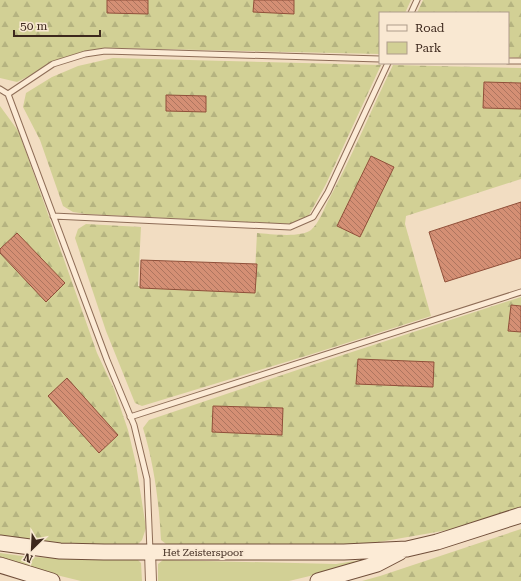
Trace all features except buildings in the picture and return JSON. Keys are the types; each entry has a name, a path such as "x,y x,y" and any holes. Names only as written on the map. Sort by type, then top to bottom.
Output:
{"street":[{"name":"Het Zeisterspoor","path":"0,543 60,551 344,552 406,549 437,542 521,515"},
{"name":"Het Zeisterspoor","path":"318,581 377,564 406,549"},
{"path":"150,552 151,581"},
{"path":"0,565 52,581"}],"lane":[{"path":"411,12 417,0"},
{"path":"8,94 53,64 85,54 105,51 379,59"},
{"path":"509,61 521,61"},
{"path":"53,216 290,227 313,217 328,192 388,64"},
{"path":"0,90 8,94 107,360 134,425 147,479 150,552"},
{"path":"130,417 521,292"}],"green space":[{"path":"0,0 411,0 405,12 379,12 379,54 112,48 97,50 47,67 17,82 0,78"},
{"path":"423,0 521,0 521,58 509,57 509,12 417,12"},
{"path":"113,58 381,65 326,184 309,215 304,222 286,224 86,214 73,212 63,206 40,140 23,107 26,93 52,77 78,66"},
{"path":"393,65 521,68 521,179 406,216 405,224 431,316 142,406 135,403 106,331 75,238 78,229 86,224 141,227 138,286 254,291 257,233 293,235 306,232 314,227 345,168"},
{"path":"0,106 19,132 97,353 114,389 128,430 136,464 146,528 142,540 138,544 104,546 69,545 0,539"},
{"path":"521,297 521,507 448,530 379,542 357,544 255,546 166,544 161,540 155,483 143,428 149,420"},
{"path":"521,529 521,581 362,581 380,576"},
{"path":"0,553 29,557 137,559 141,563 142,581 81,581 36,570 0,557"},
{"path":"373,558 289,581 158,581 158,564 163,560 336,564"}]}
